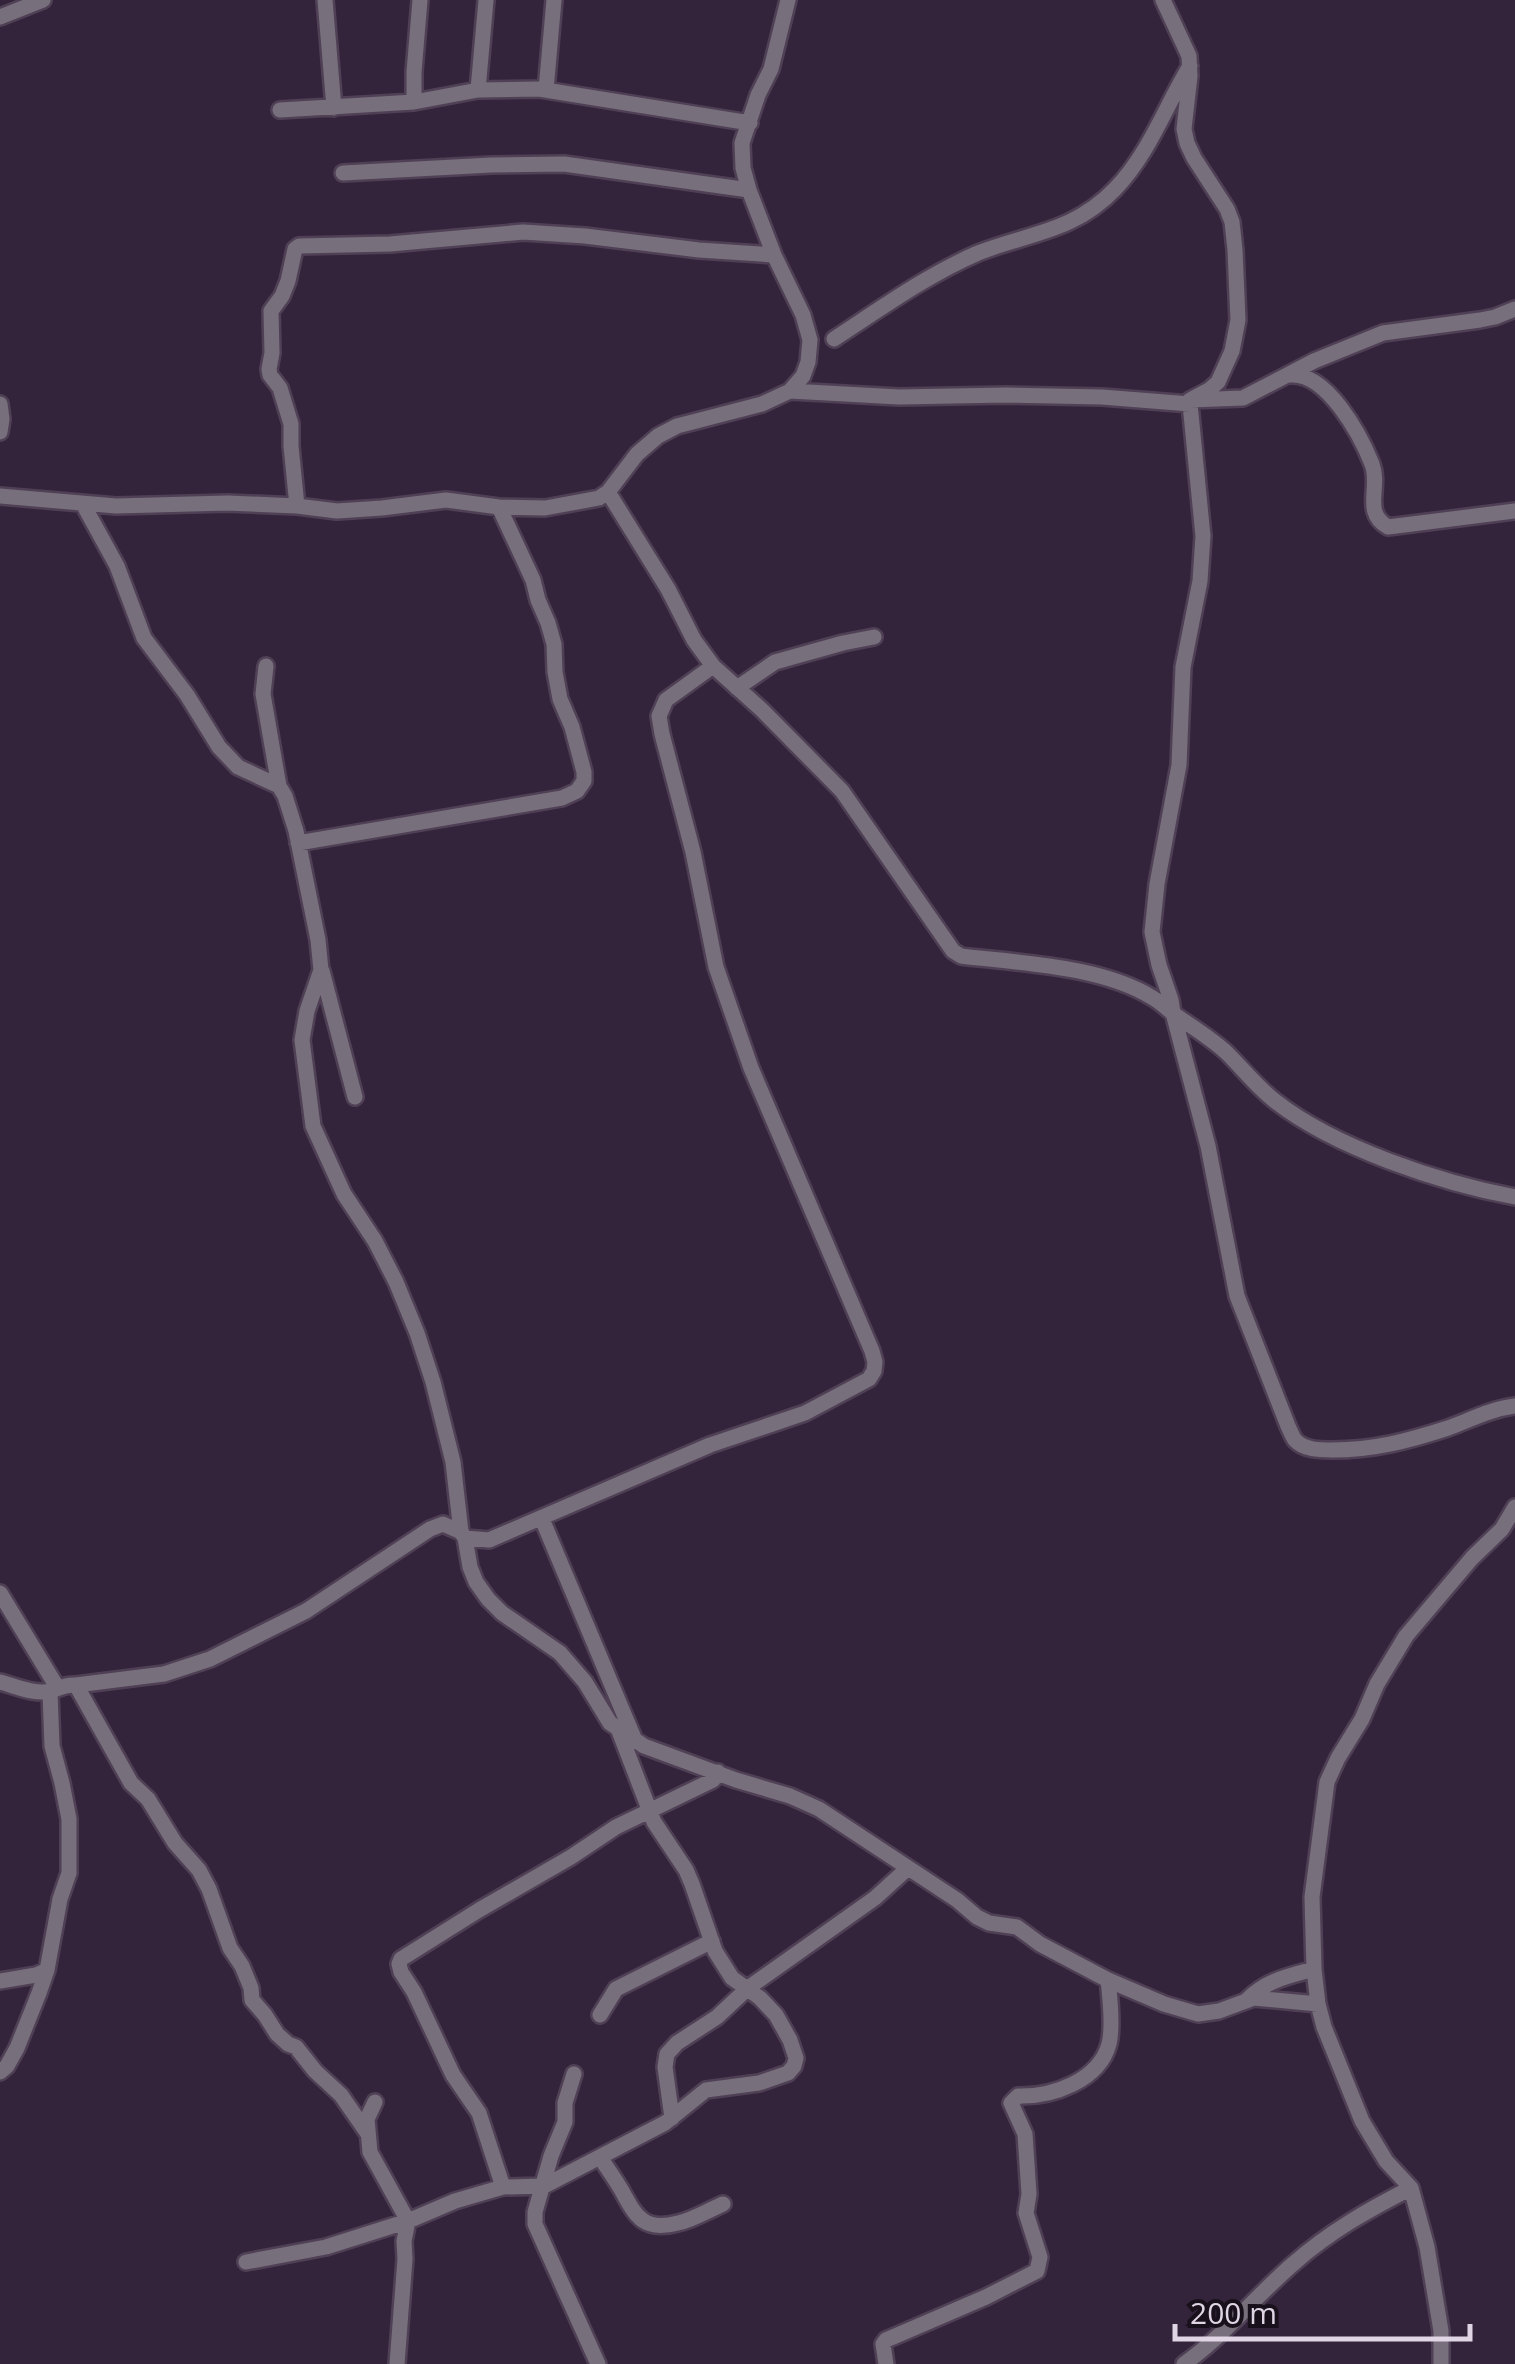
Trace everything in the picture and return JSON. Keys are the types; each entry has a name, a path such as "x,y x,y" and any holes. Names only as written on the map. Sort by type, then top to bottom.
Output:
{"street":[{"path":"0,18 43,0"},
{"path":"326,0 334,108"},
{"path":"414,102 420,0"},
{"path":"478,90 486,0"},
{"path":"546,90 554,0"},
{"path":"0,496 116,506 228,503 337,511 454,500 499,507 545,508 587,502 608,492 637,454 677,426 762,404 790,391 803,376 810,340 803,314 748,190 742,143 771,70 788,0"},
{"path":"1163,0 1190,66 1184,129 1187,143 1227,208 1235,250 1236,335 1224,372 1209,390 1190,402"},
{"path":"834,338 956,264 1069,223 1096,205 1137,163 1190,66"},
{"path":"280,110 414,102 478,90 546,90 750,122"},
{"path":"343,173 564,164 748,190"},
{"path":"296,506 291,424 269,368 271,311 282,296 298,246 390,244 523,232 774,255"},
{"path":"790,391 899,398 1006,394 1190,402 1243,398 1314,361 1383,333 1480,320 1515,308"},
{"path":"1291,375 1302,374 1329,392 1356,434 1372,464 1377,482 1373,509 1381,523 1388,527 1515,511"},
{"path":"1190,402 1203,536 1200,580 1184,667 1178,765 1152,932 1208,1146 1237,1296 1295,1440 1304,1446 1318,1450 1388,1446 1515,1406"},
{"path":"0,404 0,432"},
{"path":"608,492 712,666 842,791 953,951 961,956 1075,970 1142,992 1224,1050 1277,1103 1336,1138 1472,1189 1515,1197"},
{"path":"83,504 117,566 144,638 187,695 219,747 238,767 280,786"},
{"path":"298,843 562,798 577,791 584,781 572,728 560,699 548,623 499,507"},
{"path":"737,688 775,662 874,637"},
{"path":"266,666 263,694 280,786 298,843 322,970 355,1097"},
{"path":"0,1682 28,1690 54,1689 164,1674 210,1659 306,1611 430,1529 443,1524 463,1535 490,1540 710,1445 805,1413 869,1379 875,1362 872,1351 751,1068 716,967 693,852 662,734 659,716 666,700 712,666"},
{"path":"322,970 307,1011 302,1040 313,1126 344,1194 396,1282 418,1333 453,1462 470,1568 488,1599 560,1653 585,1682 602,1714 644,1746 819,1809 984,1921 1017,1928 1108,1980 1167,2006 1198,2014 1254,1998 1318,2004"},
{"path":"1441,2364 1441,2331 1427,2247 1411,2188 1386,2161 1362,2122 1318,2004 1312,1897 1327,1782 1338,1758 1406,1636 1502,1529 1515,1507"},
{"path":"246,2262 326,2247 502,2187 544,2186 672,2118 706,2090 758,2083 788,2073 794,2066 796,2058 790,2040 776,2015 732,1978 715,1951 686,1870 650,1811 627,1734 542,1519"},
{"path":"0,1593 54,1689 52,1746 69,1819 69,1874 60,1898 47,1970 17,2048 0,2072"},
{"path":"76,1685 131,1783 148,1799 175,1843 199,1870 230,1948 251,1988 252,2000 277,2034 296,2046 340,2095 368,2134"},
{"path":"502,2187 478,2112 458,2086 399,1964 401,1959 616,1827 706,1784 718,1772"},
{"path":"672,2118 665,2067 667,2054 676,2043 717,2017 748,1988 875,1898 908,1868"},
{"path":"600,2015 616,1990 712,1941"},
{"path":"0,1981 47,1970"},
{"path":"1247,2000 1270,1981 1314,1970"},
{"path":"886,2364 886,2340 1037,2271 1040,2258 1026,2213 1025,2134 1011,2103 1018,2096 1043,2096 1067,2088 1102,2060 1110,2041 1108,1980"},
{"path":"574,2074 562,2134 551,2156 535,2212 536,2224 598,2364"},
{"path":"376,2102 367,2119 370,2152 408,2221 397,2364"},
{"path":"600,2156 629,2208 656,2226 678,2223 724,2204"},
{"path":"1184,2364 1207,2348 1321,2240 1411,2188"}]}
